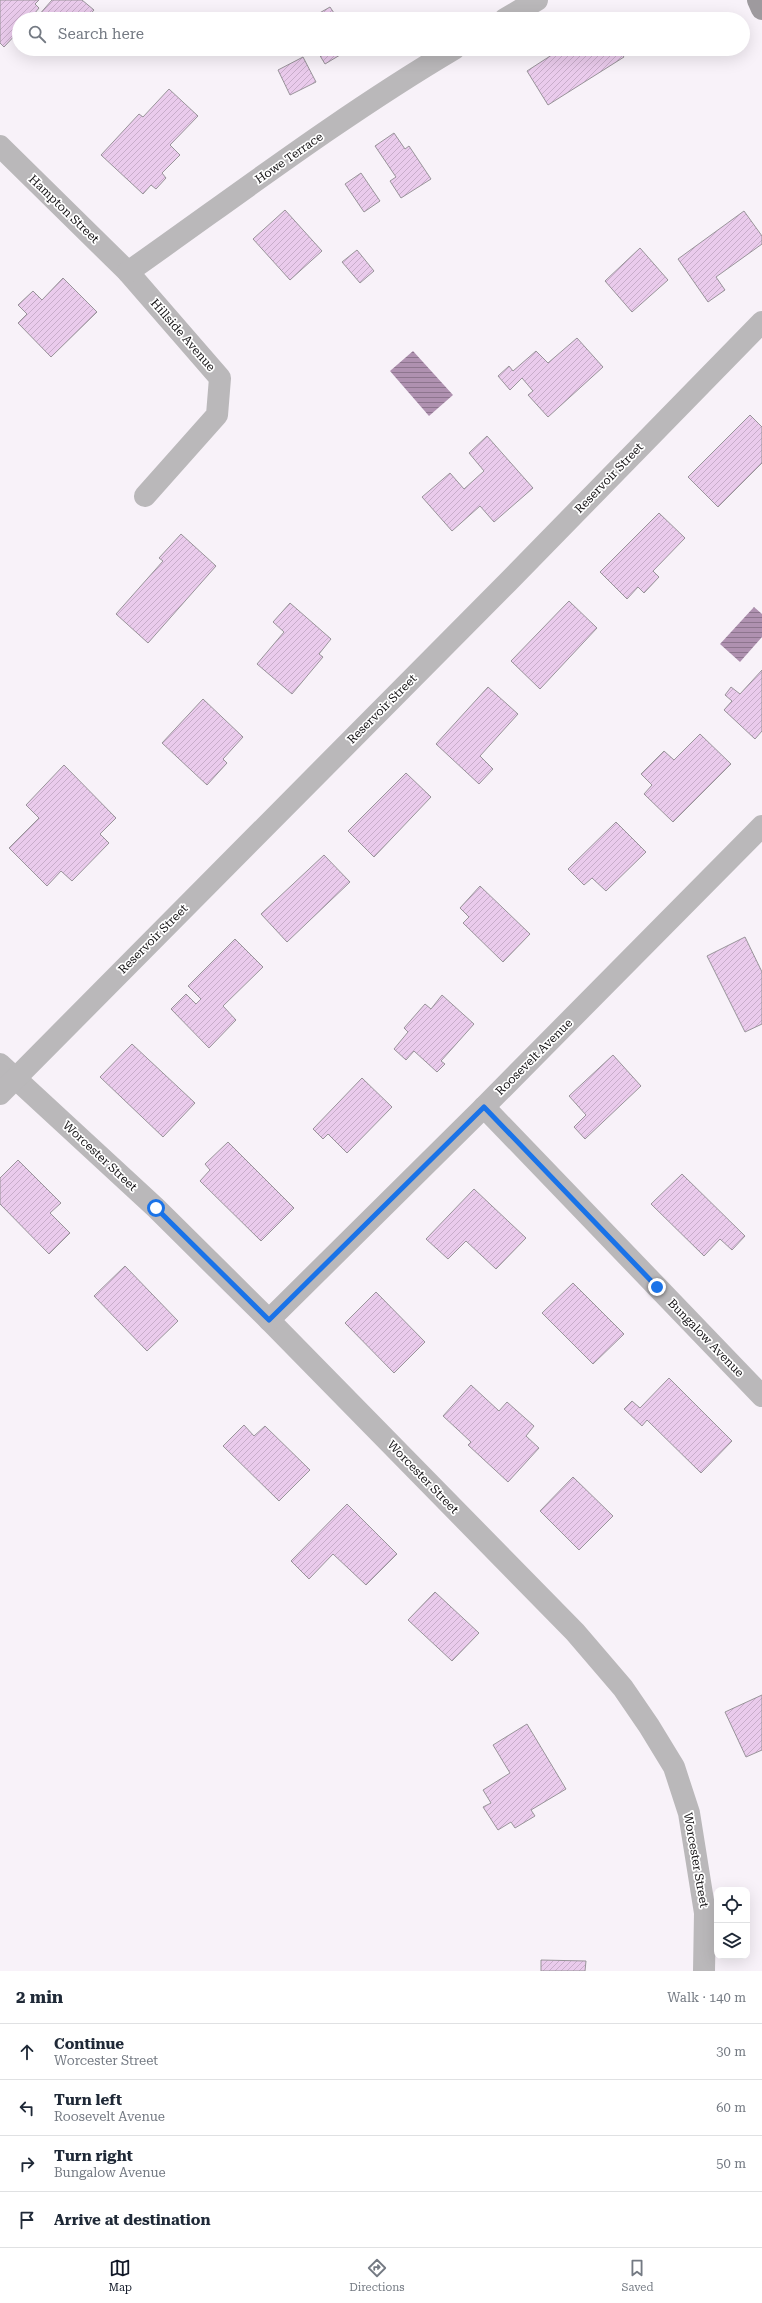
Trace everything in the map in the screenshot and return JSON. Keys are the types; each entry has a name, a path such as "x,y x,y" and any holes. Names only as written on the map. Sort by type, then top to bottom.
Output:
{"street":[{"path":"517,12 537,0"},
{"name":"Howe Terrace","path":"128,272 313,140 442,56"},
{"name":"Hampton Street","path":"0,146 128,272"},
{"name":"Hillside Avenue","path":"128,272 220,378 217,415 145,496"},
{"name":"Reservoir Street","path":"0,1094 7,1071 507,583 762,322"},
{"name":"Roosevelt Avenue","path":"269,1320 484,1107 762,826"},
{"name":"Worcester Street","path":"7,1071 156,1208 269,1320 575,1632 623,1688 649,1726 674,1768 689,1813 705,1913 704,1971"},
{"name":"Bungalow Avenue","path":"484,1107 762,1396"}],"shaded area":[{"path":"413,351 453,395 429,416 390,371"},
{"path":"754,607 762,614 762,637 740,662 720,644"}],"building":[{"path":"0,0 39,0 35,4 39,8 36,12 12,12 12,38 4,47 0,43"},
{"path":"52,0 82,0 94,10 92,12 42,12"},
{"path":"330,7 333,12 321,12"},
{"path":"320,56 338,56 325,64"},
{"path":"550,56 624,57 548,105 527,71"},
{"path":"303,57 316,82 290,95 278,70"},
{"path":"169,89 198,116 170,145 180,155 162,173 166,178 156,189 151,185 143,194 101,155 139,114 143,117"},
{"path":"394,133 405,149 409,146 431,179 401,198 390,181 396,177 375,146"},
{"path":"361,173 380,201 364,212 345,184"},
{"path":"285,210 322,251 290,280 253,239"},
{"path":"744,211 762,236 762,244 716,277 725,290 708,302 678,259"},
{"path":"640,248 668,280 632,312 605,281"},
{"path":"357,250 374,271 360,283 342,262"},
{"path":"63,278 97,312 51,357 18,323 27,314 18,305 33,291 42,300"},
{"path":"577,338 603,367 548,417 528,395 533,391 522,378 510,390 498,376 509,366 513,371 536,351 548,363"},
{"path":"750,415 762,427 762,463 718,507 688,477"},
{"path":"487,436 533,488 494,522 480,506 452,531 422,497 450,473 464,489 484,471 469,453"},
{"path":"659,513 685,538 653,571 659,577 644,593 638,587 627,599 600,572"},
{"path":"181,534 216,566 148,643 116,614 163,561 159,558"},
{"path":"569,601 597,628 540,689 511,661"},
{"path":"290,603 331,639 319,654 323,657 292,694 257,664 284,632 273,622"},
{"path":"762,670 762,731 755,739 724,710 732,701 725,695 731,687 740,694"},
{"path":"488,687 518,714 480,756 493,769 479,784 436,744"},
{"path":"203,699 243,737 223,759 227,763 207,785 162,743"},
{"path":"700,734 731,764 673,822 644,794 652,785 641,774 664,751 674,760"},
{"path":"64,765 116,818 100,834 109,843 72,881 61,871 47,886 9,848 39,818 26,805"},
{"path":"406,773 431,797 374,857 348,831"},
{"path":"616,822 646,852 606,891 592,878 584,885 568,869"},
{"path":"324,855 350,882 287,942 261,914"},
{"path":"480,886 530,934 503,962 463,923 469,917 460,908"},
{"path":"745,937 762,972 762,1024 745,1032 707,956"},
{"path":"235,939 263,967 223,1006 236,1020 209,1048 171,1009 186,994 196,1004 201,999 188,986"},
{"path":"442,995 474,1024 441,1061 445,1064 437,1072 414,1051 406,1060 394,1049 408,1032 404,1028 425,1004 431,1009"},
{"path":"132,1044 195,1103 163,1137 100,1077"},
{"path":"613,1055 641,1086 585,1139 574,1127 586,1115 569,1096"},
{"path":"362,1078 392,1107 347,1153 328,1134 323,1139 313,1129"},
{"path":"228,1142 294,1208 261,1241 200,1181 210,1170 205,1164"},
{"path":"18,1160 61,1203 50,1213 70,1233 49,1254 0,1204 0,1178"},
{"path":"682,1174 745,1236 732,1250 720,1239 704,1256 651,1204"},
{"path":"474,1189 526,1238 496,1269 466,1241 448,1259 426,1239"},
{"path":"125,1266 178,1321 147,1351 94,1296"},
{"path":"573,1283 624,1334 593,1364 542,1313"},
{"path":"376,1292 425,1342 394,1373 345,1323"},
{"path":"669,1378 732,1441 701,1473 647,1420 642,1426 624,1409 632,1401 640,1408"},
{"path":"471,1385 499,1411 507,1402 534,1426 526,1436 539,1448 508,1482 468,1445 471,1442 443,1416"},
{"path":"244,1425 254,1436 265,1426 310,1470 279,1501 223,1446"},
{"path":"573,1477 613,1516 579,1550 540,1511"},
{"path":"347,1504 397,1554 366,1585 333,1554 309,1579 291,1561"},
{"path":"435,1592 479,1633 452,1661 408,1620"},
{"path":"762,1695 762,1750 746,1757 725,1712"},
{"path":"527,1724 566,1789 531,1810 535,1816 515,1828 511,1822 498,1830 483,1807 491,1803 483,1790 510,1773 493,1745"},
{"path":"541,1960 586,1961 585,1971 541,1971"}],"route":[{"path":"156,1208 269,1320 484,1107 657,1287"}]}
